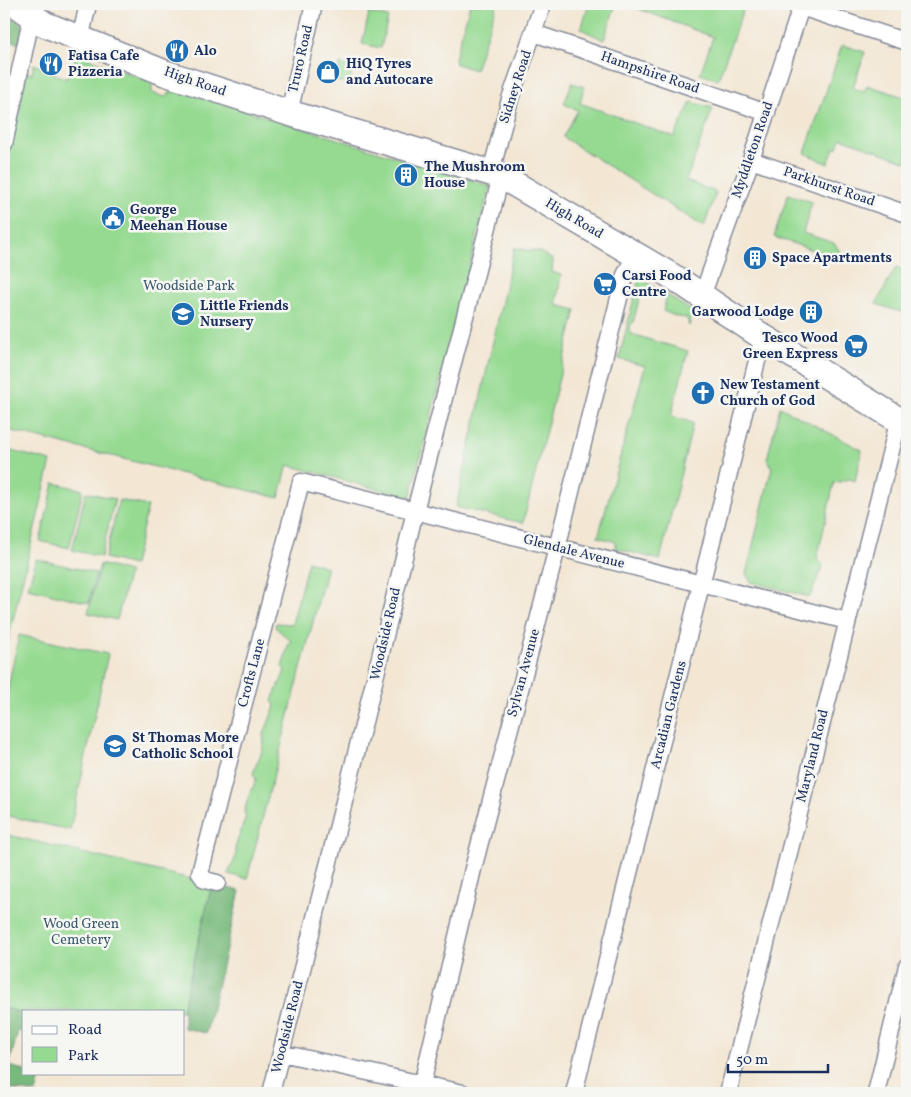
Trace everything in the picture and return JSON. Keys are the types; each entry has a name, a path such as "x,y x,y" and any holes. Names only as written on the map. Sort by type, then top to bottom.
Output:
{"main road":[{"name":"High Road","path":"24,9 44,24 166,73 289,113 496,174 635,255 702,296 763,337 903,422"}],"street":[{"path":"80,40 88,4"},
{"name":"Truro Road","path":"289,113 314,4"},
{"name":"Sidney Road","path":"496,174 510,99 543,4"},
{"path":"801,5 907,42"},
{"name":"Myddleton Road","path":"702,296 751,160 801,5"},
{"path":"4,144 24,9"},
{"name":"Hampshire Road","path":"534,33 766,113"},
{"name":"Parkhurst Road","path":"751,160 907,214"},
{"name":"Woodside Road","path":"271,1093 373,687 496,174"},
{"name":"Sylvan Avenue","path":"421,1088 473,869 557,548 619,298 626,274 635,255"},
{"name":"Arcadian Gardens","path":"574,1093 763,337"},
{"name":"Maryland Road","path":"728,1093 847,621 903,422"},
{"name":"Glendale Avenue","path":"301,482 847,621"},
{"name":"Crofts Lane","path":"217,883 205,880 200,873 301,482"},
{"path":"876,1093 907,966"},
{"path":"281,1053 421,1088 463,1093"}],"green space":[{"path":"470,4 497,4 475,70 456,64 455,59"},
{"path":"589,4 616,4 604,40 581,29"},
{"path":"626,4 745,4 718,80 700,74 713,37"},
{"path":"4,11 23,25 19,45 4,35"},
{"path":"369,13 388,17 381,48 362,44"},
{"path":"842,45 865,52 853,88 864,92 867,85 907,98 907,162 841,138 838,148 834,148 828,164 805,153"},
{"name":"Woodside Park","path":"77,54 149,81 152,85 152,93 165,97 171,92 185,92 490,186 410,498 288,465 279,498 4,429 4,171 24,71 32,74 34,64 66,79"},
{"path":"340,64 353,68 349,84 336,81"},
{"path":"572,83 584,87 580,103 674,137 691,102 713,108 686,181 716,192 704,227 563,137 578,110 564,104"},
{"path":"788,194 812,202 803,233 834,243 842,254 839,259 774,237"},
{"path":"514,248 541,252 553,260 552,272 561,275 556,305 576,310 523,523 456,507"},
{"path":"896,267 907,272 907,314 876,304"},
{"path":"639,278 655,287 652,298 643,294 640,296 633,323 630,325 631,334 688,351 671,416 693,423 660,560 615,548 616,542 598,537 645,366 619,359"},
{"path":"667,295 693,312 689,326 687,318 677,317 663,311"},
{"path":"780,407 862,450 855,481 850,479 834,483 817,559 823,565 810,597 751,582 746,574 772,467 767,459"},
{"path":"4,449 51,461 4,657"},
{"path":"54,483 83,490 69,548 40,541"},
{"path":"86,492 115,499 101,557 72,550"},
{"path":"119,500 148,506 134,565 105,558"},
{"path":"36,559 96,573 89,603 28,588"},
{"path":"308,561 327,567 247,879 228,874 235,858 235,848 246,816 244,812 256,778 253,774 264,744 263,736 275,706 272,701 285,670 282,667 289,643 292,642 275,627 276,623 292,624"},
{"path":"100,564 129,572 117,620 88,613"},
{"path":"19,635 108,654 70,830 4,815 4,706"},
{"name":"Wood Green Cemetery","path":"4,834 212,884 182,1010 22,1010 22,1012 4,1008"},
{"path":"212,884 240,891 206,1033 185,1028 185,1010 182,1010"},
{"path":"4,1008 22,1012 22,1032 18,1031 9,1066 22,1069 22,1074 41,1075 36,1093 4,1088"}],"place":[{"name":"Alo","path":"177,51"},
{"name":"Fatisa Cafe Pizzeria","path":"51,64"},
{"name":"HiQ Tyres and Autocare","path":"328,72"},
{"name":"The Mushroom House","path":"406,175"},
{"name":"George Meehan House","path":"113,218"},
{"name":"Space Apartments","path":"755,258"},
{"name":"Carsi Food Centre","path":"605,284"},
{"name":"Garwood Lodge","path":"811,312"},
{"name":"Little Friends Nursery","path":"183,314"},
{"name":"Tesco Wood Green Express","path":"856,346"},
{"name":"New Testament Church of God","path":"703,393"},
{"name":"St Thomas More Catholic School","path":"115,746"}]}
